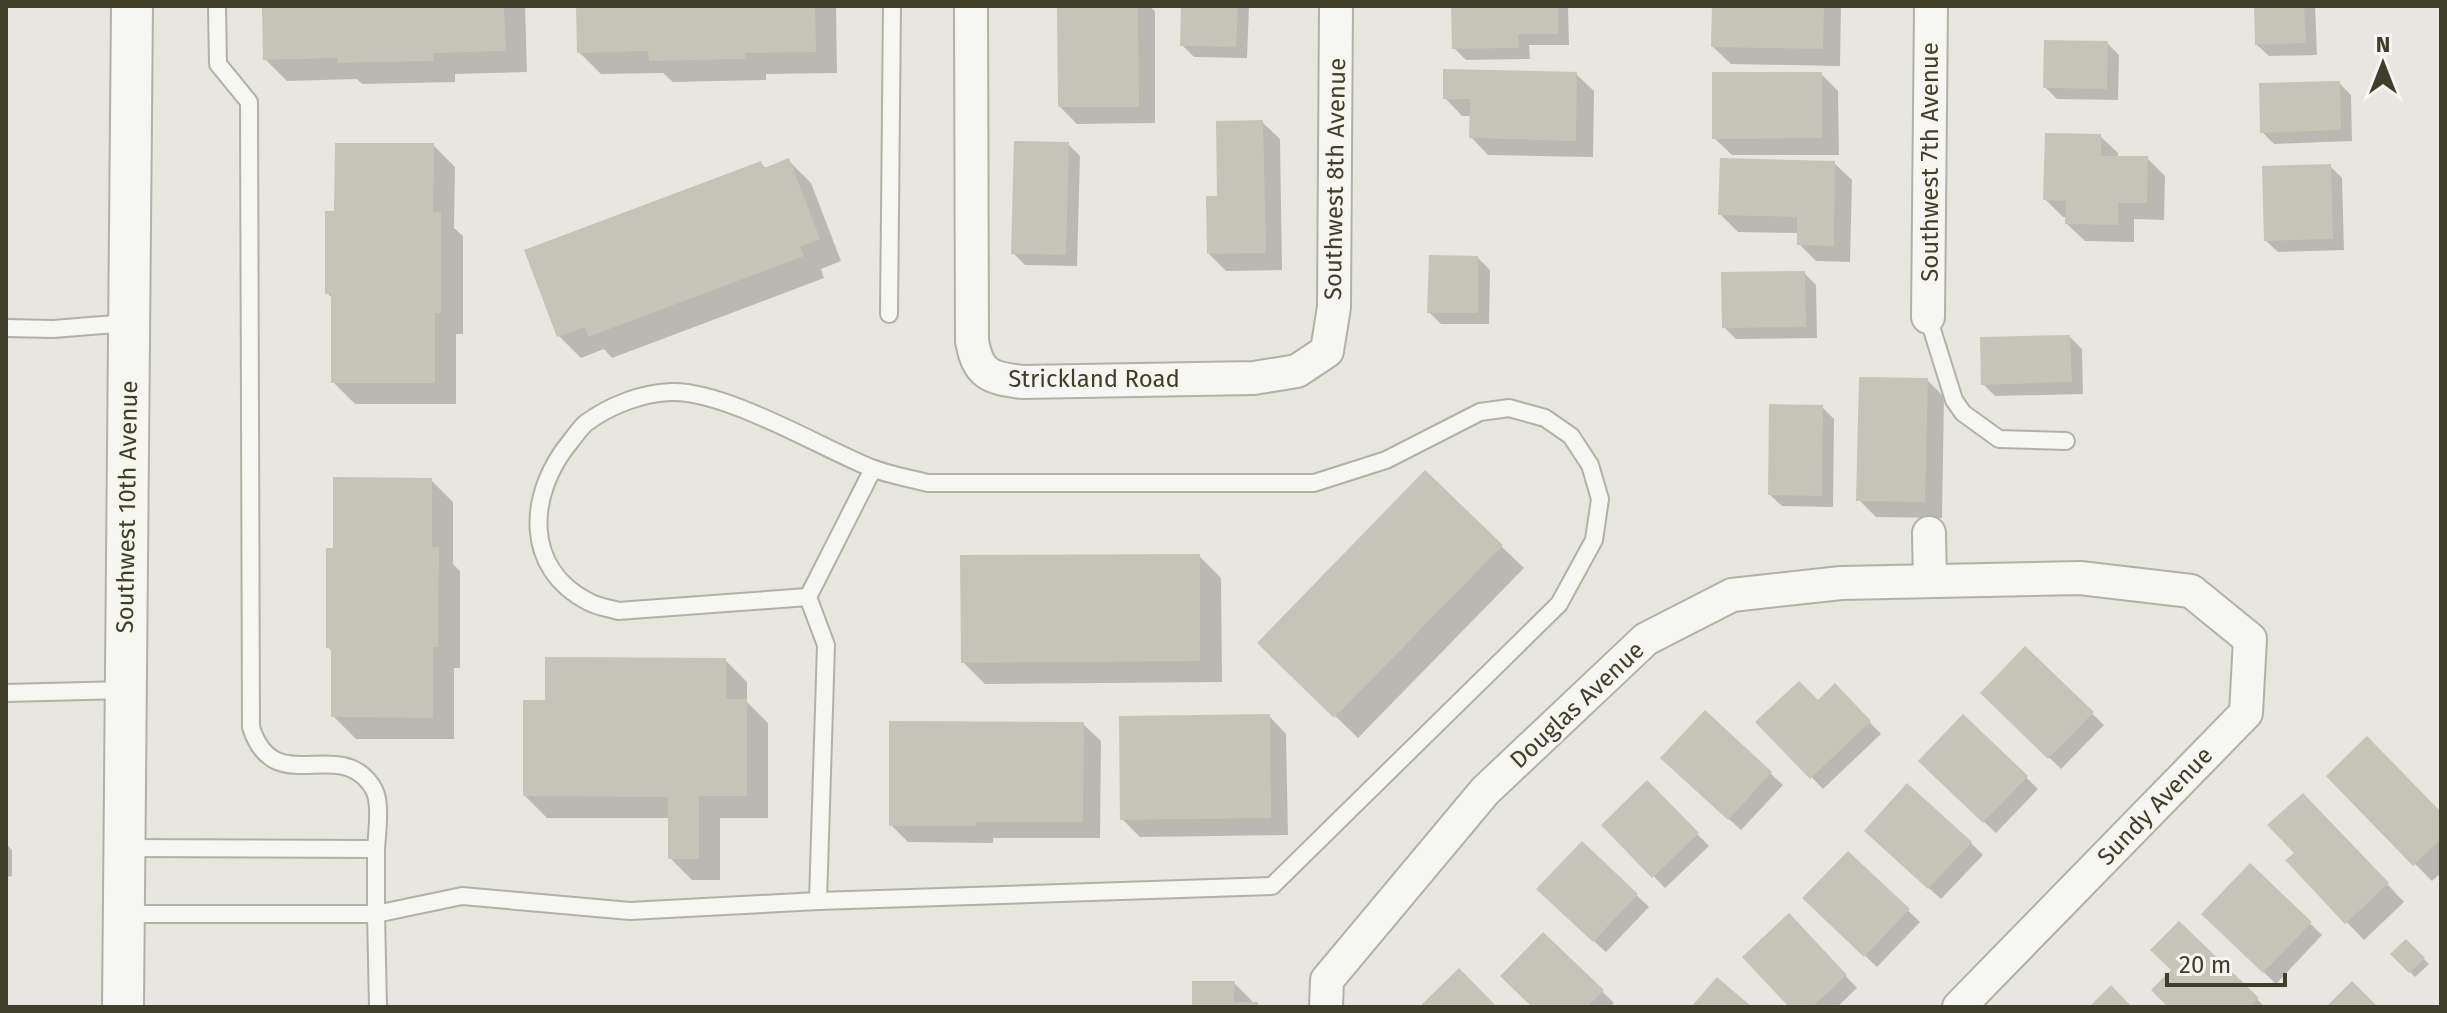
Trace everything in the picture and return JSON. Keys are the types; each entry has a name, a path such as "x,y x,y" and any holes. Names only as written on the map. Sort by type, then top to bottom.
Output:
{"street":[{"name":"Southwest 10th Avenue","path":"123,1007 132,6"},
{"name":"Strickland Road","path":"971,6 972,341 976,362 996,378 1022,382 1254,378 1297,371 1327,351"},
{"name":"Southwest 8th Avenue","path":"1327,351 1334,307 1336,6"},
{"name":"Southwest 7th Avenue","path":"1928,317 1931,6"},
{"path":"1929,533 1930,581"},
{"name":"Douglas Avenue","path":"1326,1007 1327,980 1485,791 1646,639 1732,595 1841,583 2080,578 2191,591"},
{"name":"Sundy Avenue","path":"1959,1007 2246,713 2250,639 2191,591"}],"lane":[{"path":"217,6 218,64 249,102 251,727 255,740 273,761 286,766 339,764 364,776 373,787 377,799 378,1007"},
{"path":"889,314 892,6"},
{"path":"1928,317 1954,400 1963,413 1999,439 2066,441"},
{"path":"6,328 53,329 129,323"},
{"path":"123,914 376,914 462,896 630,911 818,901 1272,886 1559,604 1594,540 1600,499 1590,465 1571,436 1545,418 1509,408 1480,412 1386,460 1314,483 928,483 873,469 718,399 671,392 625,401 584,424 554,461 538,505 538,535 547,563 565,586 590,603 618,611 808,597"},
{"path":"818,901 826,645 808,597 873,469"},
{"path":"6,693 126,690"},
{"path":"124,848 376,849"}],"building":[{"path":"262,6 504,6 506,51 434,53 434,61 338,63 338,58 263,60"},
{"path":"576,6 815,6 816,52 745,53 745,59 649,61 648,51 577,53"},
{"path":"1057,6 1138,6 1139,107 1058,107"},
{"path":"1181,6 1238,6 1236,47 1180,46"},
{"path":"1451,6 1558,6 1558,34 1518,34 1519,48 1452,49"},
{"path":"1712,6 1824,6 1823,49 1711,47"},
{"path":"2254,6 2304,6 2306,43 2255,45"},
{"path":"2044,40 2108,41 2107,89 2043,88"},
{"path":"1443,69 1577,72 1576,141 1469,138 1470,99 1443,99"},
{"path":"1712,72 1822,72 1822,138 1712,139"},
{"path":"2340,81 2341,130 2260,133 2259,83"},
{"path":"1263,120 1266,253 1207,254 1206,196 1217,196 1216,121"},
{"path":"2045,133 2101,134 2101,156 2148,156 2147,203 2118,203 2118,225 2065,224 2066,201 2043,200"},
{"path":"1014,141 1069,142 1066,255 1011,254"},
{"path":"335,143 434,143 433,212 441,212 441,313 435,313 435,383 331,383 331,294 325,294 325,211 334,211"},
{"path":"789,158 820,239 800,247 804,256 588,337 585,327 557,337 524,250 761,161 764,168"},
{"path":"1720,158 1835,161 1834,246 1797,245 1797,217 1718,215"},
{"path":"2331,164 2333,239 2264,241 2262,166"},
{"path":"1429,255 1478,256 1478,313 1427,313"},
{"path":"1805,271 1806,327 1722,328 1721,272"},
{"path":"2070,335 2072,382 1981,385 1980,337"},
{"path":"1859,377 1928,378 1925,502 1856,501"},
{"path":"1769,404 1823,405 1822,496 1768,495"},
{"path":"1425,470 1503,545 1334,718 1257,643"},
{"path":"333,477 432,478 432,547 439,547 438,647 433,647 433,718 331,717 331,648 326,648 326,548 333,548"},
{"path":"1200,554 1200,661 961,663 960,555"},
{"path":"2025,646 2094,712 2048,759 1980,693"},
{"path":"545,657 726,658 726,699 747,699 747,796 699,796 699,859 668,859 668,797 523,796 523,700 545,700"},
{"path":"1799,681 1818,700 1835,683 1871,721 1810,779 1755,722"},
{"path":"1705,710 1772,772 1728,820 1660,758"},
{"path":"1270,714 1271,818 1120,820 1119,716"},
{"path":"1963,714 2028,776 1983,823 1918,761"},
{"path":"889,721 1084,722 1083,822 889,826"},
{"path":"2367,736 2441,812 2441,839 2413,866 2326,776"},
{"path":"1647,780 1699,833 1652,878 1601,825"},
{"path":"1907,783 1972,842 1928,889 1864,831"},
{"path":"2303,793 2389,883 2345,924 2285,860 2294,853 2267,825"},
{"path":"1582,841 1638,894 1593,942 1536,889"},
{"path":"1848,851 1910,909 1864,957 1802,898"},
{"path":"2250,863 2312,922 2263,973 2201,914"},
{"path":"1789,913 1847,975 1812,1007 1789,1007 1742,957"},
{"path":"2179,921 2259,998 2249,1007 2168,1007 2151,990 2171,970 2150,950"},
{"path":"1543,932 1604,990 1587,1007 1532,1007 1500,976"},
{"path":"2406,939 2425,958 2409,973 2390,954"},
{"path":"1459,968 1497,1007 1419,1007"},
{"path":"1717,977 1752,1007 1691,1007"},
{"path":"1192,981 1235,981 1234,1002 1258,1002 1258,1007 1192,1007"},
{"path":"2352,981 2378,1007 2326,1007"},
{"path":"2111,985 2132,1007 2089,1007"}]}
